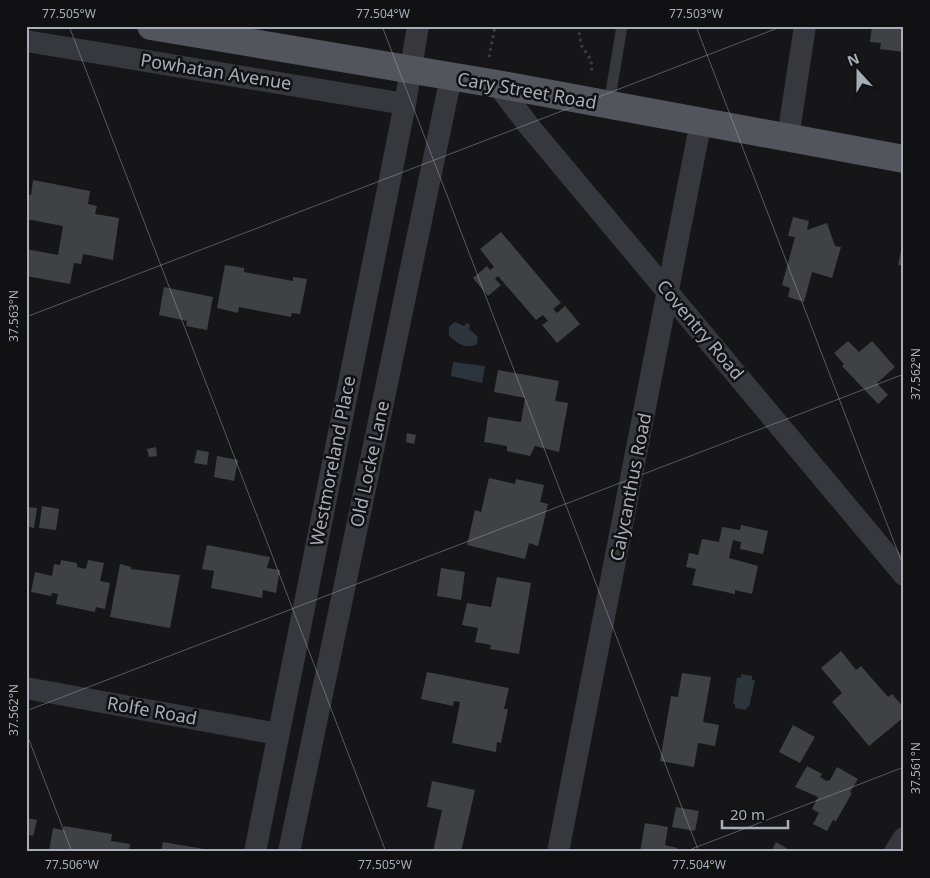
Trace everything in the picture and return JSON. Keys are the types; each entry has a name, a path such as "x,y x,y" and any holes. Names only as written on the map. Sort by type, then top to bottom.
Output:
{"main road":[{"name":"Cary Street Road","path":"150,26 497,84 608,106 904,159"}],"street":[{"name":"Westmoreland Place","path":"255,852 412,70 418,26"},
{"path":"788,137 805,26"},
{"name":"Powhatan Avenue","path":"26,40 405,104"},
{"name":"Old Locke Lane","path":"290,852 451,77"},
{"name":"Coventry Road","path":"497,84 529,126 670,292 904,575"},
{"name":"Calycanthus Road","path":"558,852 670,292 701,122"},
{"name":"Rolfe Road","path":"26,688 278,734"},
{"path":"895,852 904,838"}],"lane":[{"path":"608,106 622,26"}],"path":[{"path":"489,57 495,26"},
{"path":"578,26 581,45 591,60 592,75"}],"shaded area":[{"path":"455,322 464,326 467,323 470,325 469,329 478,337 477,344 465,346 449,335 449,327"},
{"path":"453,362 485,366 482,383 451,376"},
{"path":"741,674 752,676 752,680 755,680 749,707 746,710 735,708 735,704 733,704 737,677 741,678"}],"building":[{"path":"872,26 904,26 904,52 880,49 881,43 870,42"},
{"path":"33,180 90,191 88,204 97,206 95,214 119,218 113,260 83,254 81,264 74,263 70,284 26,276 26,249 58,255 63,226 26,219 26,194 31,195"},
{"path":"793,217 809,221 807,230 827,223 835,246 841,247 832,278 812,272 804,302 788,297 790,288 782,285 795,237 788,236"},
{"path":"501,232 561,303 553,309 557,313 565,306 580,324 557,343 542,325 548,321 543,315 536,320 498,276 495,279 501,285 488,296 473,278 487,266 490,270 494,267 480,249"},
{"path":"902,246 904,247 904,266 898,265"},
{"path":"225,265 244,268 244,272 293,281 293,277 307,279 300,314 292,313 291,317 239,307 238,313 217,308"},
{"path":"164,287 213,297 207,330 186,326 187,321 159,315"},
{"path":"848,341 859,352 872,341 895,367 877,383 888,395 878,404 842,366 844,364 834,353"},
{"path":"498,370 559,381 555,401 568,403 559,452 535,446 530,456 507,451 507,446 484,442 488,417 521,422 525,398 494,392"},
{"path":"407,433 416,435 414,444 406,442"},
{"path":"156,447 157,456 149,457 147,449"},
{"path":"197,450 209,452 207,465 194,463"},
{"path":"217,456 238,460 234,481 214,477"},
{"path":"489,478 515,484 516,479 544,485 540,502 548,504 538,546 529,543 525,559 467,545 475,510 481,512"},
{"path":"42,506 59,509 56,530 39,528"},
{"path":"26,507 37,508 34,528 26,526"},
{"path":"741,525 768,531 763,554 740,549 741,542 733,540 729,558 758,566 752,594 735,590 735,594 692,585 696,569 686,567 689,553 698,555 702,539 719,542 722,527 740,530"},
{"path":"207,545 270,557 267,568 280,570 276,593 263,590 262,598 211,588 214,571 202,569"},
{"path":"61,560 77,563 77,567 86,569 88,560 104,563 100,581 110,583 105,609 96,607 95,612 56,604 58,594 52,593 51,596 31,592 35,572 52,576 54,564 60,565"},
{"path":"120,564 131,567 131,569 180,575 170,628 110,617"},
{"path":"441,568 465,572 461,600 437,596"},
{"path":"497,577 531,583 519,654 490,649 491,645 475,642 478,628 462,625 467,603 491,607"},
{"path":"841,651 856,670 861,666 888,697 892,694 904,708 904,717 869,746 832,702 842,693 821,668"},
{"path":"427,672 509,688 504,709 508,709 501,743 497,742 496,752 452,743 460,702 454,701 453,706 421,699"},
{"path":"682,673 711,677 703,722 719,725 715,746 698,743 694,767 660,761 671,696 678,697"},
{"path":"793,725 815,737 800,763 779,752"},
{"path":"807,766 822,774 820,777 827,781 830,780 837,767 858,779 836,821 833,820 827,831 813,824 819,813 812,809 818,797 795,787"},
{"path":"432,781 475,790 461,852 433,852 442,810 427,807"},
{"path":"676,807 699,811 695,831 672,827"},
{"path":"26,818 37,820 33,836 26,834"},
{"path":"645,823 668,827 665,845 677,848 676,852 640,852"},
{"path":"64,826 112,834 111,841 130,844 129,852 49,851 53,828 63,830"},
{"path":"163,842 216,851 216,852 161,852"},
{"path":"776,842 793,852 771,852"}]}
